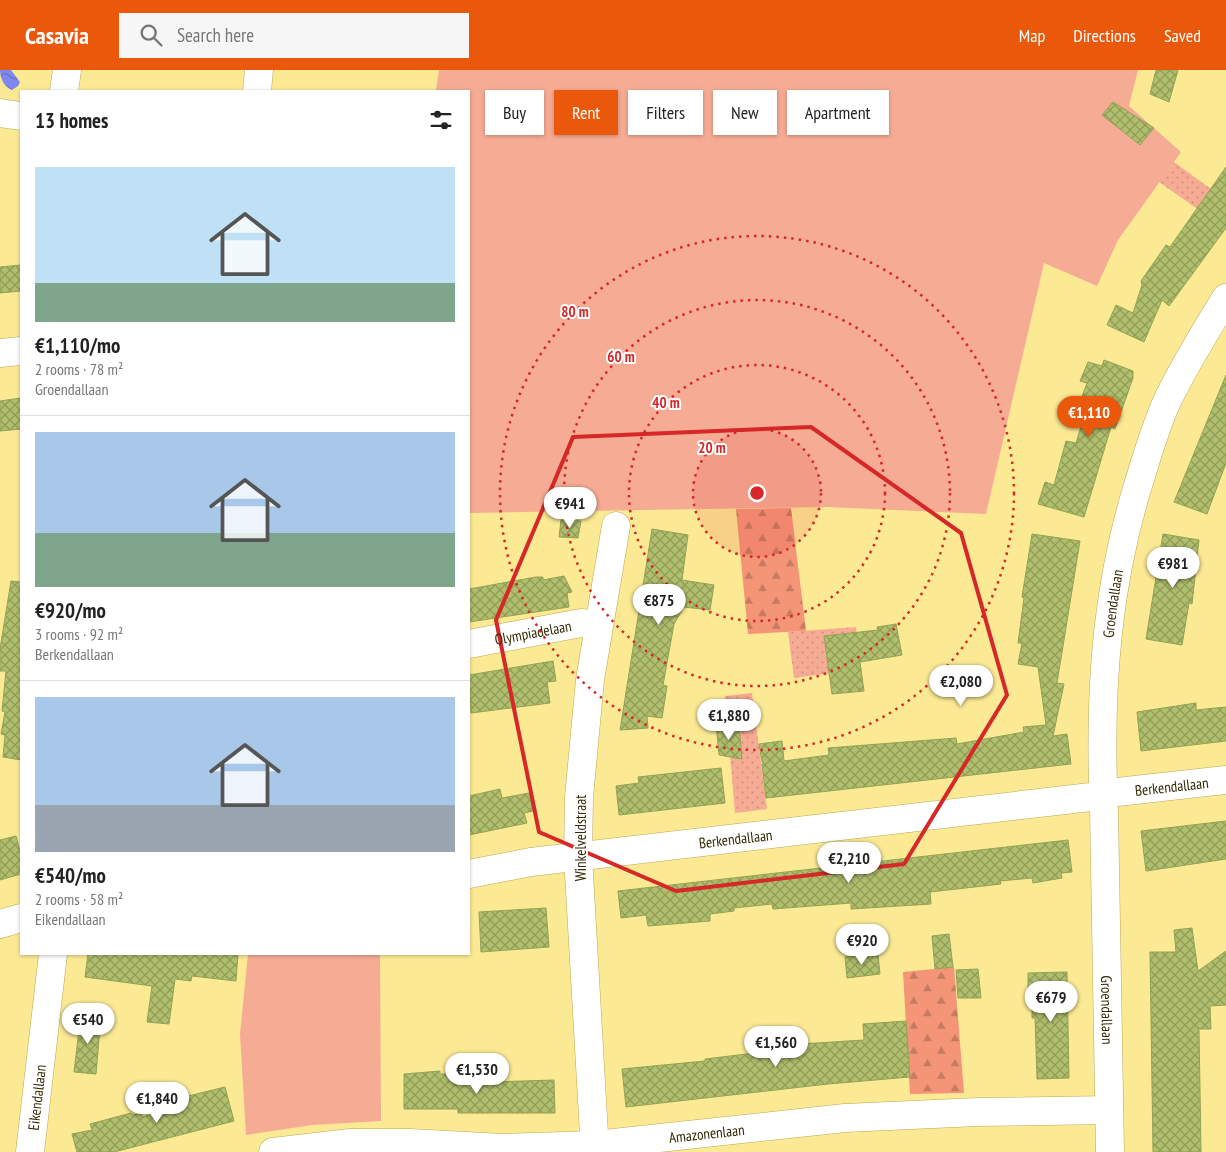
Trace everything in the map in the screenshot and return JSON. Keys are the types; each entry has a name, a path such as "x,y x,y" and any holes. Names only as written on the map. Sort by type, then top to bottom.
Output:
{"street":[{"path":"64,90 67,70"},
{"path":"257,90 259,70"},
{"path":"0,113 20,116"},
{"name":"Groendallaan","path":"1110,1152 1104,795 1105,646 1127,523 1149,446 1170,396 1226,298"},
{"path":"0,353 20,351"},
{"name":"Winkelveldstraat","path":"595,1149 578,856 583,740 598,625 616,526"},
{"name":"Olympiadelaan","path":"470,644 582,623 598,625"},
{"name":"Berkendallaan","path":"470,874 531,862 578,856 1226,780"},
{"path":"0,924 20,918"},
{"name":"Eikendallaan","path":"30,1152 53,955"},
{"name":"Amazonenlaan","path":"273,1152 350,1143 595,1149 845,1118 978,1112 1109,1110"}],"highlighted area":[{"path":"811,427 961,533 1007,695 904,864 676,891 539,832 496,620 573,437"}],"shaded area":[{"path":"439,70 1138,70 1129,106 1181,152 1118,240 1097,286 1044,263 986,514 827,507 470,513 470,90 436,90"},
{"path":"1174,162 1226,200 1226,229 1159,182"},
{"path":"856,627 861,669 794,678 788,632"},
{"path":"752,693 767,809 735,813 725,696"},
{"path":"248,955 380,955 381,1121 312,1125 246,1135 240,1034"}],"green space":[{"path":"791,508 806,631 748,634 736,509"},
{"path":"954,967 964,1093 910,1094 903,972"}],"water":[{"path":"0,70 11,70 20,82 18,86 12,90 7,87 2,79"}],"building":[{"path":"1156,70 1178,70 1169,102 1150,94"},
{"path":"1113,102 1154,128 1140,145 1102,115"},
{"path":"1226,167 1226,228 1169,306 1162,300 1144,342 1107,325 1116,305 1133,313 1142,285 1141,281 1166,245 1170,247"},
{"path":"20,265 20,291 0,293 0,267"},
{"path":"1104,360 1133,371 1133,378 1115,429 1111,427 1084,517 1038,504 1045,482 1054,485 1066,441 1076,443 1085,413 1077,410 1087,383 1080,381 1088,362 1102,366"},
{"path":"1226,375 1226,463 1207,514 1174,502"},
{"path":"20,398 20,429 0,431 0,401"},
{"path":"561,520 581,521 578,538 559,537"},
{"path":"652,529 688,535 682,580 714,585 710,610 684,607 674,624 663,685 667,686 662,718 647,716 648,728 620,730"},
{"path":"1032,534 1080,541 1057,683 1064,684 1053,736 1067,734 1071,764 766,798 762,764 764,762 762,762 759,744 782,741 784,761 829,755 828,748 956,738 957,744 1024,732 1023,727 1046,725 1038,667 1018,664 1022,643 1018,643 1024,598 1022,597"},
{"path":"1163,534 1199,540 1192,604 1189,603 1182,645 1146,639"},
{"path":"564,576 572,592 567,593 569,607 470,622 470,589 536,577 543,577 543,580"},
{"path":"11,581 20,582 20,760 3,757 5,735 1,734 5,712 2,711 6,671 0,671 0,649"},
{"path":"896,624 902,655 860,662 864,691 832,694 824,636 878,630 877,627"},
{"path":"553,661 556,681 547,682 550,703 471,713 470,675"},
{"path":"1196,703 1196,710 1226,707 1226,741 1141,751 1137,712"},
{"path":"716,724 739,726 742,759 719,755"},
{"path":"721,768 725,803 619,815 616,786 639,783 638,777"},
{"path":"500,789 502,798 529,793 533,811 524,813 527,823 470,835 470,796"},
{"path":"1226,821 1226,859 1146,871 1141,831"},
{"path":"16,836 20,851 20,874 0,880 0,840"},
{"path":"1068,840 1072,872 1061,873 1062,878 1033,883 1032,878 1000,881 1001,884 930,892 931,904 851,909 851,903 773,909 772,904 734,908 734,911 710,914 710,921 648,926 646,915 621,918 618,891"},
{"path":"546,908 549,947 481,952 479,912"},
{"path":"1192,928 1198,971 1226,951 1226,1005 1210,1006 1211,1029 1199,1029 1201,1152 1153,1152 1150,952 1176,952 1174,930"},
{"path":"949,934 953,967 935,969 932,936"},
{"path":"878,954 880,974 847,978 845,957"},
{"path":"88,955 238,955 236,981 192,976 191,981 175,979 169,1024 147,1022 152,986 85,977"},
{"path":"978,969 981,998 958,998 956,970"},
{"path":"1067,972 1069,1078 1037,1079 1035,1018 1032,1018 1032,997 1028,997 1028,973"},
{"path":"81,1013 99,1015 97,1027 100,1028 96,1074 74,1072"},
{"path":"906,1021 910,1077 828,1084 626,1107 622,1069 705,1061 705,1059 763,1052 766,1050 765,1041 777,1040 784,1045 864,1040 863,1024"},
{"path":"440,1071 440,1074 446,1074 446,1077 490,1078 490,1082 554,1080 555,1113 458,1113 458,1109 404,1109 404,1074"},
{"path":"225,1087 234,1121 114,1152 77,1152 72,1134 92,1130 90,1124 131,1113 132,1115 141,1113 142,1117 186,1106 184,1097"}]}
